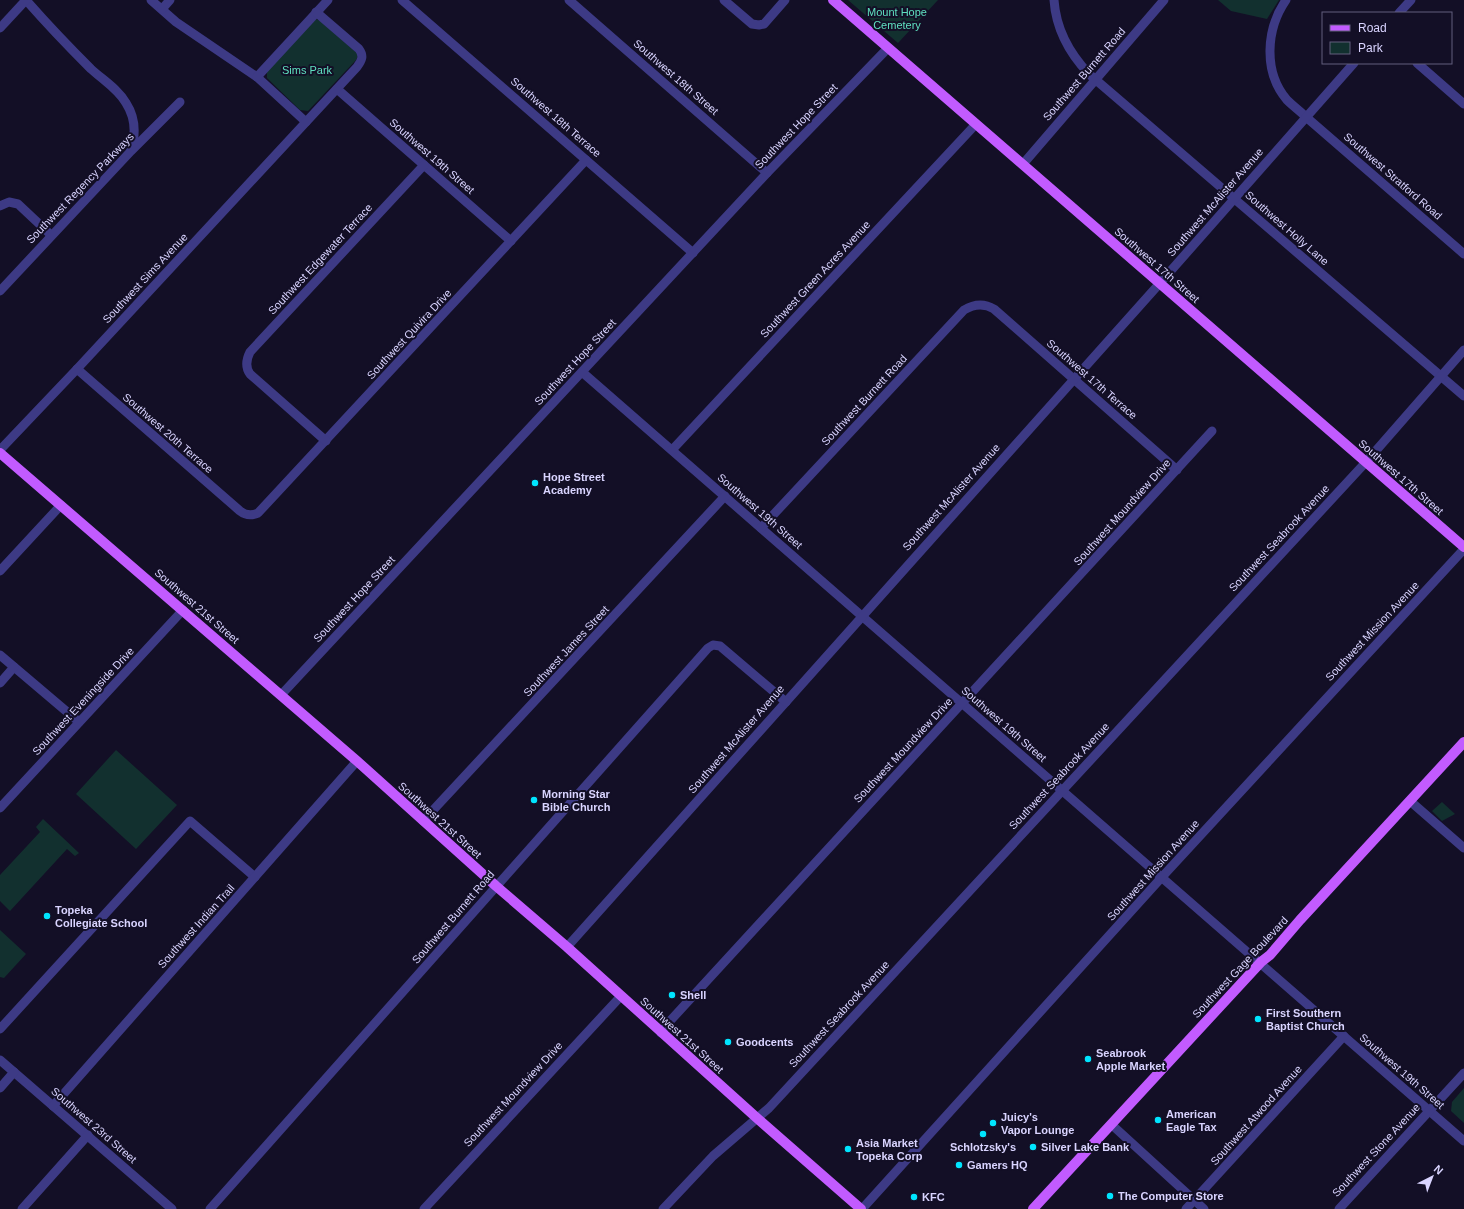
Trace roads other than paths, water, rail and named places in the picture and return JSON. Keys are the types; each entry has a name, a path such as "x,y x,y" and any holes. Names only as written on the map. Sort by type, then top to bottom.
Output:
{"main road":[{"name":"Southwest 17th Street","path":"833,0 1464,548"},
{"name":"Southwest 21st Street","path":"0,451 357,761 661,1033 861,1209"},
{"name":"Southwest Gage Boulevard","path":"1033,1209 1261,962 1270,955 1300,920 1464,742"}],"street":[{"path":"0,28 26,0 68,46 97,74 121,94 127,104 134,125 134,136 131,151"},
{"path":"151,0 176,22 257,77 306,122"},
{"path":"162,9 170,0"},
{"path":"257,77 328,0"},
{"name":"Southwest 18th Terrace","path":"402,0 693,252"},
{"name":"Southwest 18th Street","path":"569,0 767,173"},
{"path":"724,0 752,24 759,26 764,24 785,0"},
{"path":"1054,0 1056,15 1063,37 1074,57 1095,79"},
{"name":"Southwest Burnett Road","path":"1023,164 1164,0"},
{"name":"Southwest Stratford Road","path":"1286,0 1276,16 1272,28 1270,49 1271,62 1278,86 1285,97 1464,254"},
{"path":"1400,12 1411,0"},
{"name":"Southwest Sims Avenue","path":"0,451 362,60 361,52 316,12"},
{"name":"Southwest Hope Street","path":"281,695 767,173 888,48"},
{"name":"Southwest McAlister Avenue","path":"566,947 786,702 861,615 1160,283 1353,64"},
{"path":"1418,64 1464,104"},
{"name":"Southwest Holly Lane","path":"1095,79 1464,396"},
{"name":"Southwest 19th Street","path":"337,88 511,241"},
{"name":"Southwest Regency Parkways","path":"0,291 131,151 180,102"},
{"name":"Southwest Green Acres Avenue","path":"672,450 976,124"},
{"name":"Southwest Quivira Drive","path":"244,514 249,515 258,513 586,160"},
{"name":"Southwest Edgewater Terrace","path":"326,441 250,374 246,363 250,352 424,165"},
{"path":"0,206 9,202 18,204 51,235"},
{"name":"Southwest Burnett Road","path":"761,528 964,310 974,305 985,305 991,307"},
{"name":"Southwest 17th Terrace","path":"991,307 1177,470"},
{"name":"Southwest Seabrook Avenue","path":"663,1209 718,1152 758,1119 1366,462 1464,350"},
{"name":"Southwest 20th Terrace","path":"77,369 244,514"},
{"name":"Southwest 19th Street","path":"582,372 1261,962 1464,1141"},
{"name":"Southwest Moundview Drive","path":"661,1033 670,1021 1212,431"},
{"name":"Southwest James Street","path":"423,821 725,496"},
{"path":"0,571 61,505"},
{"name":"Southwest Mission Avenue","path":"861,1209 1162,877 1464,548"},
{"name":"Southwest Eveningside Drive","path":"0,808 183,610"},
{"name":"Southwest Burnett Road","path":"210,1209 708,648 716,645 720,646 786,702"},
{"path":"0,655 79,722"},
{"path":"0,683 14,667"},
{"name":"Southwest Indian Trail","path":"52,1106 357,761"},
{"path":"1410,801 1464,848"},
{"path":"0,1029 190,821 255,877"},
{"name":"Southwest Moundview Drive","path":"424,1209 621,996"},
{"name":"Southwest Atwood Avenue","path":"1186,1209 1344,1036"},
{"name":"Southwest 23rd Street","path":"0,1060 172,1209"},
{"path":"0,1088 14,1072"},
{"name":"Southwest Stone Avenue","path":"1339,1209 1464,1073"},
{"path":"1112,1125 1204,1209"},
{"path":"22,1209 88,1136"}],"place":[{"name":"Hope Street Academy","path":"535,483"},
{"name":"Morning Star Bible Church","path":"534,800"},
{"name":"Topeka Collegiate School","path":"47,916"},
{"name":"Shell","path":"672,995"},
{"name":"First Southern Baptist Church","path":"1258,1019"},
{"name":"Goodcents","path":"728,1042"},
{"name":"Seabrook Apple Market","path":"1088,1059"},
{"name":"American Eagle Tax","path":"1158,1120"},
{"name":"Juicy's Vapor Lounge","path":"993,1123"},
{"name":"Schlotzsky's","path":"983,1134"},
{"name":"Silver Lake Bank","path":"1033,1147"},
{"name":"Asia Market Topeka Corp","path":"848,1149"},
{"name":"Gamers HQ","path":"959,1165"},
{"name":"The Computer Store","path":"1110,1196"},
{"name":"KFC","path":"914,1197"}],"park label":[{"name":"Mount Hope Cemetery","path":"897,18"},
{"name":"Sims Park","path":"307,70"}]}
